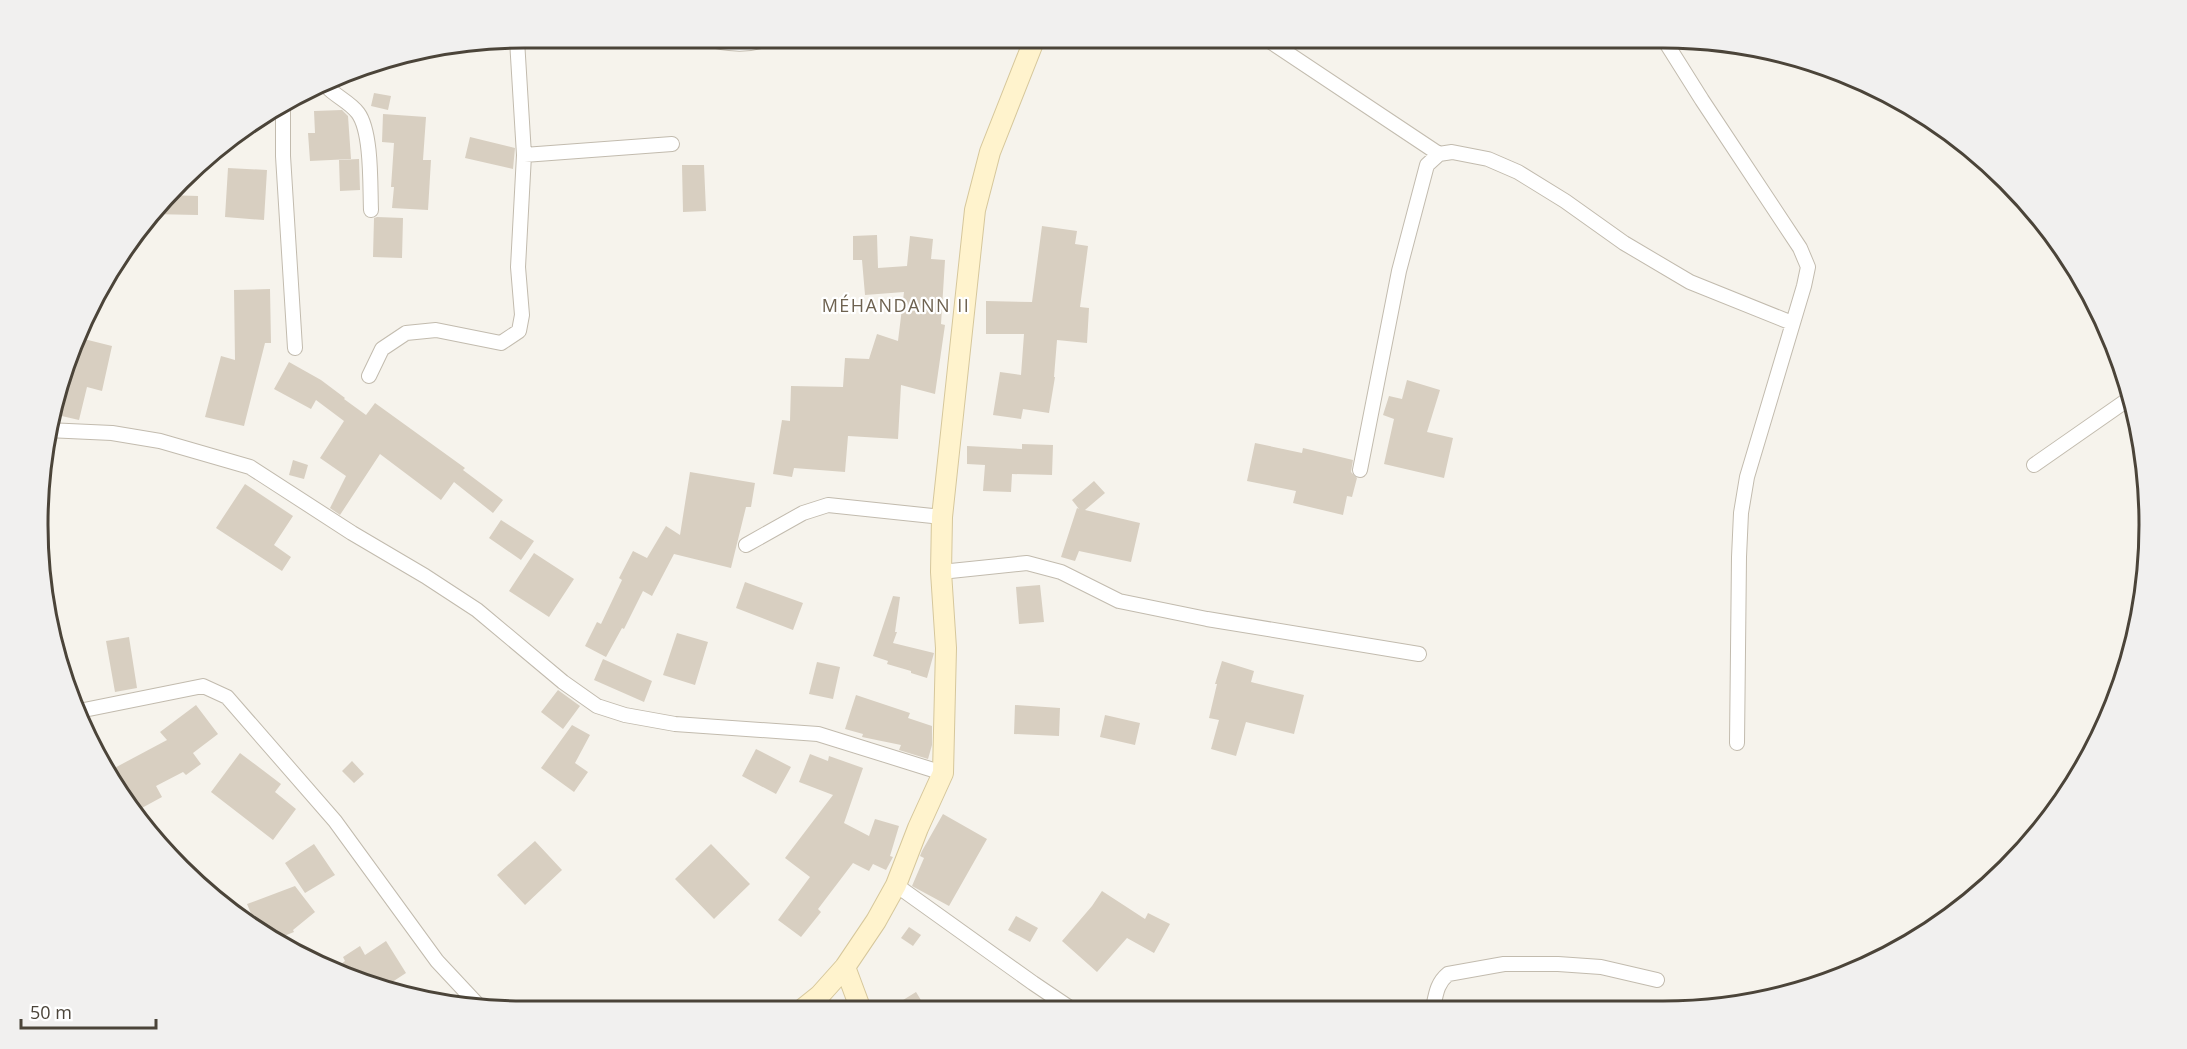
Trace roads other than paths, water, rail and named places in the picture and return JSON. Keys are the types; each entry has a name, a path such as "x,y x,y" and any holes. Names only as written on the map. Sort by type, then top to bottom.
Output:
{"street":[{"path":"369,376 382,349 406,333 436,330 501,343 519,331 522,315 518,267 524,155 517,48"},
{"path":"812,1001 845,967 876,921 896,885 943,772 946,648 941,572 942,517 975,210 990,152 1031,48"},
{"path":"1280,48 1439,154"},
{"path":"1669,48 1800,248 1808,267 1747,477 1741,513 1737,743"},
{"path":"329,90 358,112 366,129 372,210"},
{"path":"283,114 283,156 295,348"},
{"path":"524,155 672,144"},
{"path":"1360,470 1399,271 1427,165 1439,154 1452,152 1488,159 1518,172 1565,201 1624,243 1690,282 1792,323"},
{"path":"2034,465 2123,403"},
{"path":"57,430 112,433 160,441 250,466 352,533 477,610 563,682 597,706 675,724 818,734 943,772"},
{"path":"746,545 803,513 828,506 942,517"},
{"path":"941,572 1028,563 1061,572 1119,601 1207,619 1419,654"},
{"path":"85,710 203,686 227,697 335,821 436,961 471,998"},
{"path":"896,885 1059,1001"},
{"path":"1434,1001 1441,980 1449,974 1504,964 1601,967 1657,980"},
{"path":"845,967 858,1001"}],"district":[{"name":"MÉHANDANN II","path":"896,306"}]}
